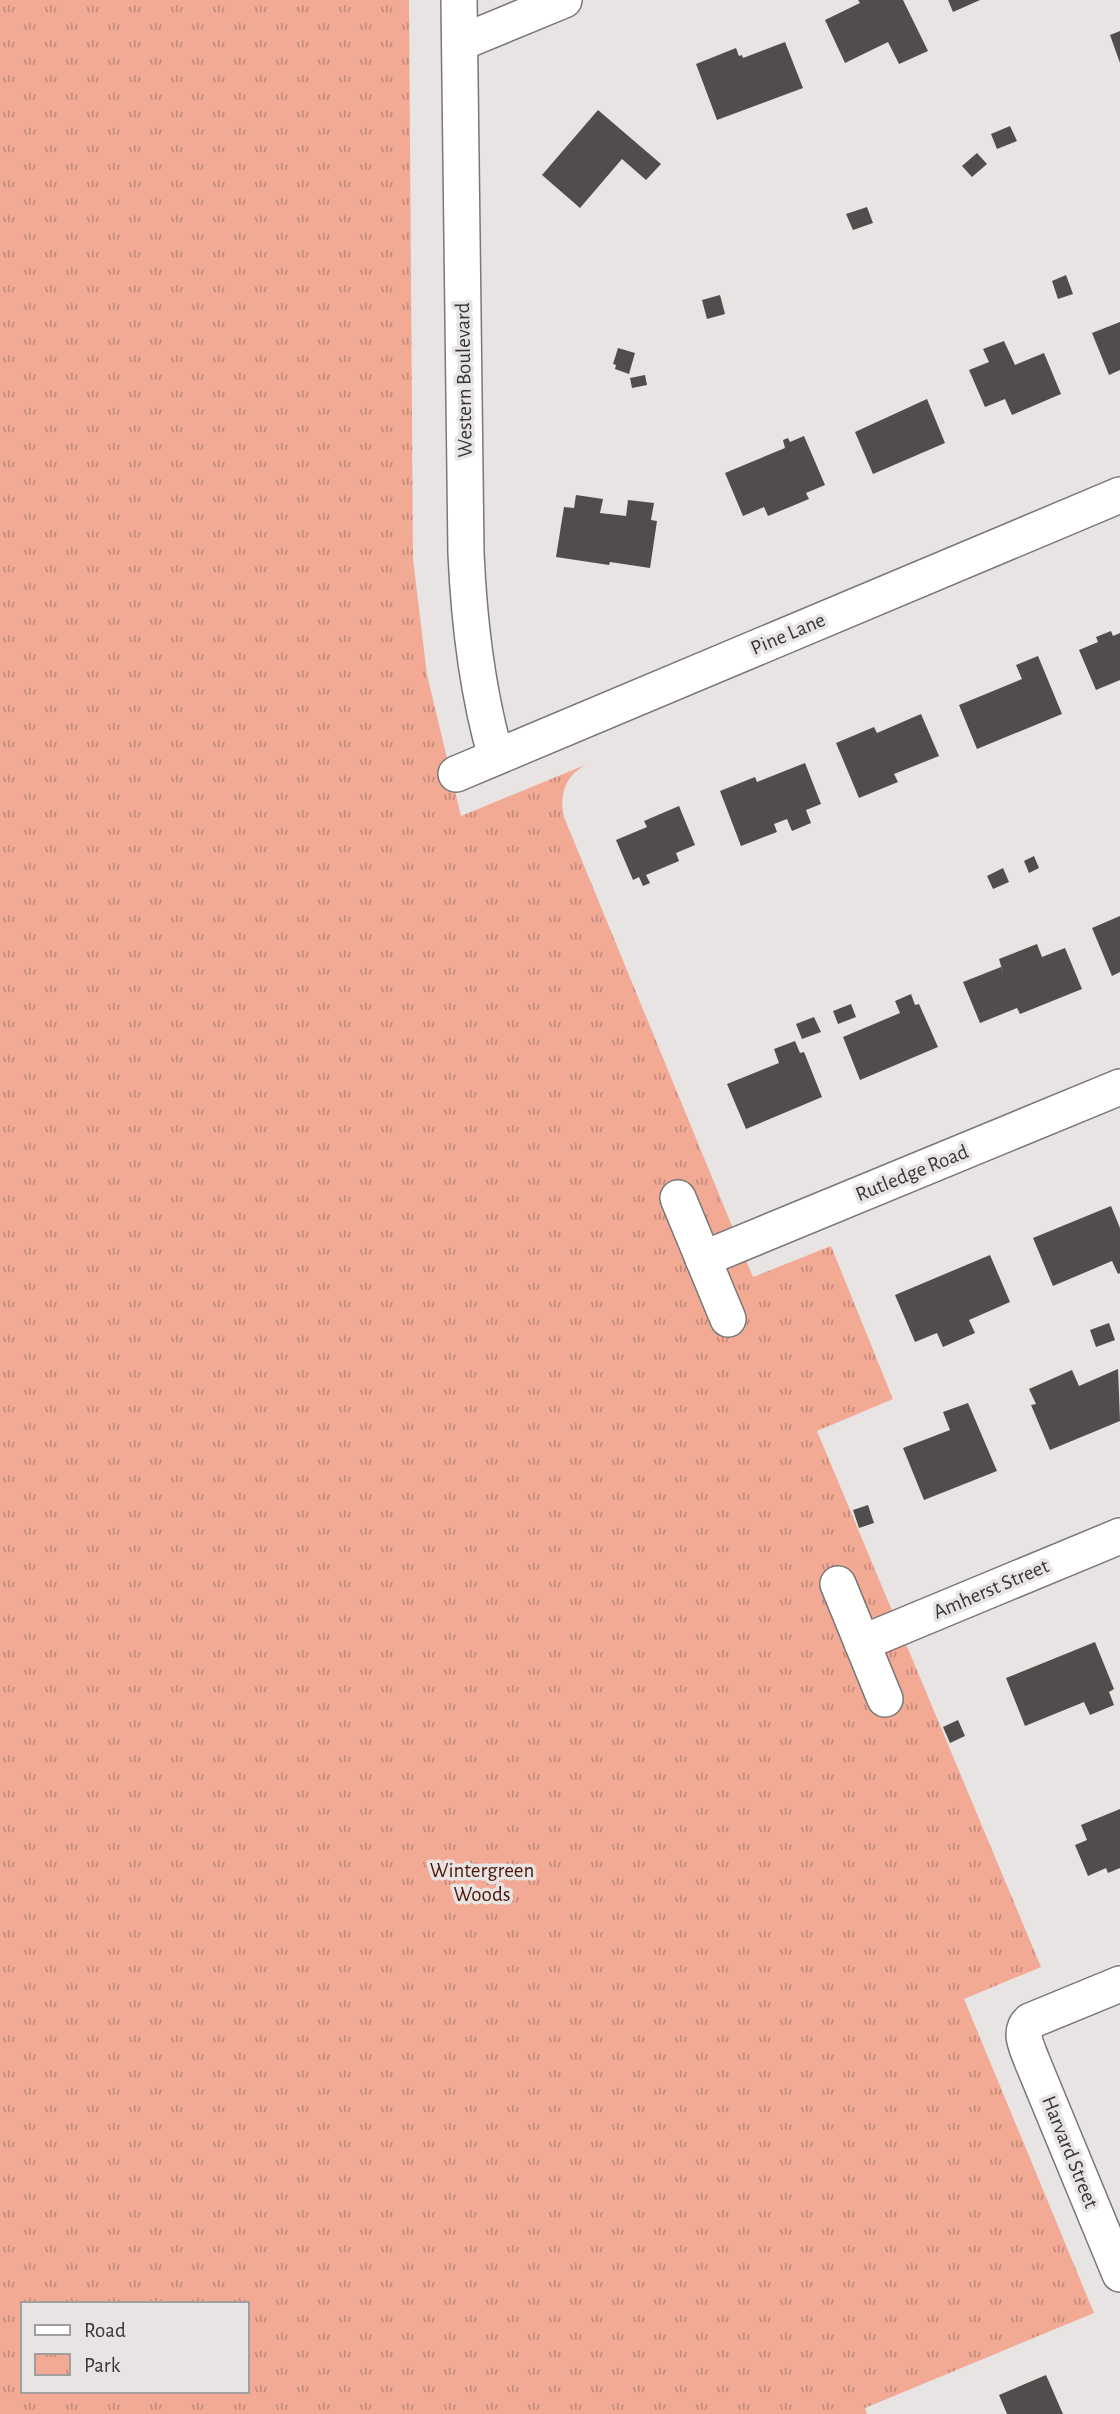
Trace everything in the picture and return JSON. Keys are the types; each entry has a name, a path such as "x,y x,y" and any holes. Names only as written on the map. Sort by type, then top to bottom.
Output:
{"street":[{"name":"Western Boulevard","path":"459,0 466,569 477,669 496,757"},
{"path":"460,43 564,0"},
{"name":"Pine Lane","path":"456,774 1120,495"},
{"name":"Rutledge Road","path":"703,1259 1120,1087"},
{"path":"678,1198 728,1320"},
{"name":"Amherst Street","path":"862,1643 1120,1536"},
{"path":"838,1584 886,1699"},
{"name":"Harvard Street","path":"1120,1984 1030,2021 1024,2029 1026,2046 1120,2274"}],"green space":[{"name":"Wintergreen Woods","path":"0,0 409,0 413,559 427,675 461,816 585,765 573,775 565,787 562,801 564,817 753,1277 831,1246 893,1399 817,1431 1041,1967 964,1999 1094,2313 865,2408 867,2414 0,2414"}],"building":[{"path":"858,0 903,0 928,51 899,64 888,42 845,63 825,20 860,3"},
{"path":"948,0 980,0 953,12"},
{"path":"1120,31 1120,63 1110,35"},
{"path":"785,42 803,88 717,120 696,64 736,48 739,56 742,55 743,58"},
{"path":"598,110 661,164 646,180 622,159 580,208 542,175"},
{"path":"1010,126 1017,141 997,149 991,134"},
{"path":"977,153 987,164 972,177 962,166"},
{"path":"867,207 873,223 853,230 846,214"},
{"path":"1066,275 1073,294 1058,299 1052,281"},
{"path":"720,295 725,314 707,319 702,300"},
{"path":"1120,322 1120,370 1109,375 1092,333"},
{"path":"1004,341 1015,365 1044,353 1061,394 1012,415 1005,399 985,407 969,370 989,362 983,349"},
{"path":"618,348 635,353 629,374 615,369 616,365 613,364"},
{"path":"645,375 647,385 632,388 630,378"},
{"path":"927,399 945,443 873,474 855,432"},
{"path":"804,436 825,485 806,493 809,499 768,516 764,507 743,516 725,473 785,448 783,440 788,438 790,442"},
{"path":"576,495 603,499 600,513 626,516 628,500 654,503 651,520 657,521 650,568 556,557 564,507 574,508"},
{"path":"1111,631 1113,636 1120,633 1120,680 1096,690 1079,650 1098,642 1096,637"},
{"path":"1038,656 1062,714 977,749 959,705 1022,679 1016,665"},
{"path":"921,714 939,756 894,774 898,782 859,798 836,743 874,727 877,733"},
{"path":"805,763 821,804 806,810 811,823 792,831 787,819 774,824 777,832 741,846 720,791 755,777 757,782"},
{"path":"679,806 695,845 676,853 679,861 646,875 650,883 643,886 639,877 633,880 616,840 647,827 644,821"},
{"path":"1034,856 1039,868 1029,873 1024,861"},
{"path":"1003,868 1009,882 993,889 987,876"},
{"path":"1120,916 1120,972 1112,976 1092,928"},
{"path":"1037,944 1042,957 1065,948 1082,989 1020,1014 1017,1008 980,1023 963,982 1001,967 1003,973 999,959"},
{"path":"911,994 915,1005 919,1004 938,1047 860,1080 843,1037 900,1013 895,1001"},
{"path":"851,1004 856,1017 838,1024 833,1011"},
{"path":"814,1017 821,1032 802,1039 796,1024"},
{"path":"795,1041 800,1053 804,1052 822,1097 746,1129 727,1084 779,1063 774,1049"},
{"path":"1111,1206 1120,1228 1120,1273 1118,1274 1112,1261 1053,1286 1033,1238"},
{"path":"990,1255 1010,1302 969,1320 975,1333 943,1347 937,1333 915,1342 895,1295"},
{"path":"1109,1323 1115,1340 1096,1347 1090,1330"},
{"path":"1118,1369 1120,1421 1050,1450 1031,1405 1036,1404 1029,1389 1072,1370 1079,1386"},
{"path":"968,1403 997,1471 924,1500 903,1448 950,1430 943,1412"},
{"path":"868,1505 874,1523 859,1528 853,1510"},
{"path":"1095,1642 1114,1689 1109,1692 1114,1705 1090,1715 1084,1702 1025,1726 1006,1678"},
{"path":"958,1720 965,1736 950,1743 943,1727"},
{"path":"1120,1809 1120,1868 1108,1873 1106,1868 1088,1876 1075,1845 1087,1840 1081,1825"},
{"path":"1046,2375 1063,2414 1007,2414 999,2395"}]}
